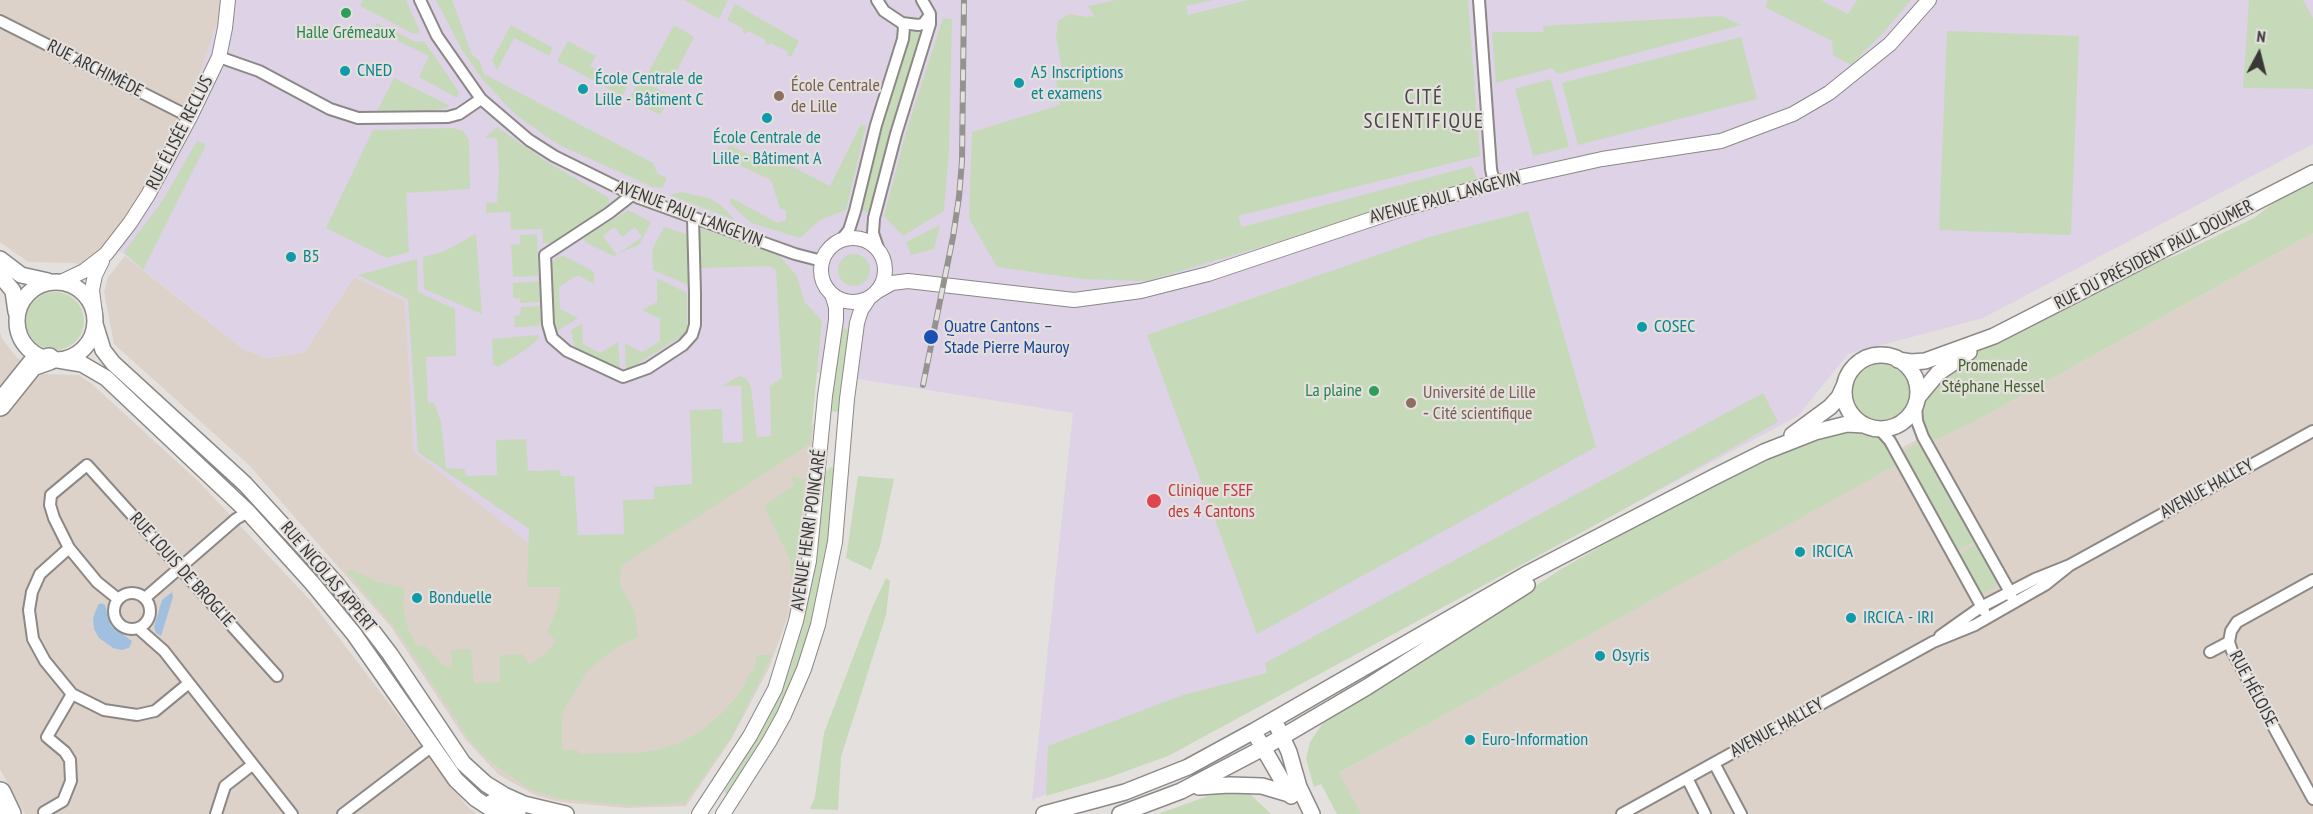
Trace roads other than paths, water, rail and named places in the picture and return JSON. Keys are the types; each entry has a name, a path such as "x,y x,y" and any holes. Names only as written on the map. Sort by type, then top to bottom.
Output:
{"highway":[{"path":"0,405 32,365 53,360"},
{"path":"0,793 10,814"}],"main road":[{"name":"RUE DU PRÉSIDENT PAUL DOUMER","path":"1917,401 1925,387 1944,368 1994,336 2313,173"},
{"path":"0,259 21,275 75,286 83,292 89,300 95,319 90,340 82,351 70,357 53,360 36,355 24,343 18,331 13,291 0,275"},
{"path":"16,318 20,303 29,292 42,284 56,282"},
{"name":"RUE NICOLAS APPERT","path":"95,319 103,350 113,363 226,465 335,582 394,659 463,763 486,784 504,795 531,806 566,814"},
{"name":"RUE DU PRÉSIDENT PAUL DOUMER","path":"1898,360 1925,361 1994,336"},
{"path":"1044,814 1107,798 1157,780 1204,759 1525,575 1764,452 1847,424 1883,429 1897,425 1909,416 1917,401 1915,378 1898,360 1880,356 1866,359 1851,371 1839,397 1830,407 1764,452"},
{"name":"RUE NICOLAS APPERT","path":"53,360 82,364 106,378 248,512 354,634 446,769 467,791 498,814"},
{"path":"1845,384 1845,399 1848,408 1856,419 1869,426"},
{"path":"1120,814 1181,791 1263,748 1389,673 1621,525"},
{"path":"1274,720 1290,752 1299,787 1312,814"},
{"path":"1254,731 1302,814"},
{"name":"RUE NICOLAS APPERT","path":"446,769 474,791 518,814"},
{"path":"1181,791 1210,786 1252,785 1270,787 1289,794"}],"street":[{"name":"RUE ÉLISÉE RECLUS","path":"56,282 84,271 105,254 130,224 190,117 219,57 228,0"},
{"name":"AVENUE PAUL LANGEVIN","path":"420,0 437,36 481,99 515,130 554,156 632,195 795,254 822,261"},
{"path":"866,0 879,4 904,27 903,39 876,125 849,230 841,240 829,248 822,261 822,279 832,294 850,302 873,294 885,277 885,262 873,233 874,218 899,124 928,32 930,14 922,0"},
{"path":"1479,0 1490,157 1494,183"},
{"name":"AVENUE PAUL LANGEVIN","path":"873,294 899,282 922,281 1074,300 1124,294 1208,274 1399,210 1494,183 1602,159 1721,141 1771,123 1811,104 1851,78 1890,44 1929,0"},
{"path":"902,23 923,24 930,14"},
{"name":"RUE ARCHIMÈDE","path":"0,21 190,117"},
{"path":"219,57 260,71 330,109 358,118 448,117 459,114 481,99"},
{"path":"632,195 545,255 548,324 552,338 567,351 623,377 648,368 683,345 692,334 695,325 693,218"},
{"path":"841,240 852,237 862,239 878,248"},
{"name":"RUE ÉLISÉE RECLUS","path":"95,319 92,299 94,281 105,254"},
{"name":"AVENUE PAUL LANGEVIN","path":"885,262 895,272 922,281"},
{"name":"AVENUE HENRI POINCARÉ","path":"699,814 750,736 771,698 796,621 808,561 825,396 836,320 836,307 832,294"},
{"name":"AVENUE HENRI POINCARÉ","path":"723,814 769,742 789,704 818,625 835,542 847,399 857,322 861,310 873,294"},
{"path":"1917,401 1918,426 2010,592 2012,598 2008,607"},
{"path":"1869,426 1882,432 1890,441 1981,607 1986,613 1994,615"},
{"name":"AVENUE HALLEY","path":"1622,814 1933,642 1975,626 2045,585 2070,566 2313,431"},
{"name":"RUE LOUIS DE BROGLIE","path":"69,548 54,518 50,505 51,495 87,465 277,676"},
{"path":"145,598 236,519 248,512"},
{"path":"118,599 97,582 69,548 40,574 32,592 28,610 33,639 45,661 72,694 104,710 137,715 154,711 189,683"},
{"name":"AVENUE HALLEY","path":"1933,642 1960,620 1981,607 2035,579 2070,566"},
{"name":"RUE HÉLOISE","path":"2313,580 2237,622 2231,631 2229,642 2313,800"},
{"path":"138,628 147,620 150,609 145,598 128,593 118,599 114,610 117,622 127,628 138,628 164,651 292,814"},
{"path":"2210,652 2229,642"},
{"path":"44,812 63,801 71,781 70,760 47,737 72,694"},
{"path":"343,814 431,747"},
{"path":"1714,763 1737,813"},
{"path":"216,814 225,786 252,765"},
{"path":"1687,778 1705,814"}],"water":[{"path":"172,592 173,597 161,636 156,633 154,627 162,600"},
{"path":"101,603 105,605 111,626 132,641 129,648 122,650 113,648 99,638 94,629 93,618"}],"railway":[{"path":"923,385 959,197 962,161 964,0"}],"place":[{"name":"Halle Grémeaux","path":"346,13"},
{"name":"CNED","path":"345,71"},
{"name":"A5 Inscriptions et examens","path":"1019,83"},
{"name":"École Centrale de Lille - Bâtiment C","path":"583,89"},
{"name":"École Centrale de Lille","path":"779,96"},
{"name":"École Centrale de Lille - Bâtiment A","path":"767,118"},
{"name":"B5","path":"291,257"},
{"name":"COSEC","path":"1642,327"},
{"name":"Quatre Cantons – Stade Pierre Mauroy","path":"931,337"},
{"name":"La plaine","path":"1374,391"},
{"name":"Université de Lille ‐ Cité scientifique","path":"1411,403"},
{"name":"Clinique FSEF des 4 Cantons","path":"1154,501"},
{"name":"IRCICA","path":"1800,552"},
{"name":"Bonduelle","path":"417,598"},
{"name":"IRCICA - IRI","path":"1851,618"},
{"name":"Osyris","path":"1600,656"},
{"name":"Euro-Information","path":"1470,740"}],"district":[{"name":"CITÉ SCIENTIFIQUE","path":"1424,110"}],"park label":[{"name":"Promenade Stéphane Hessel","path":"1993,376"}]}
